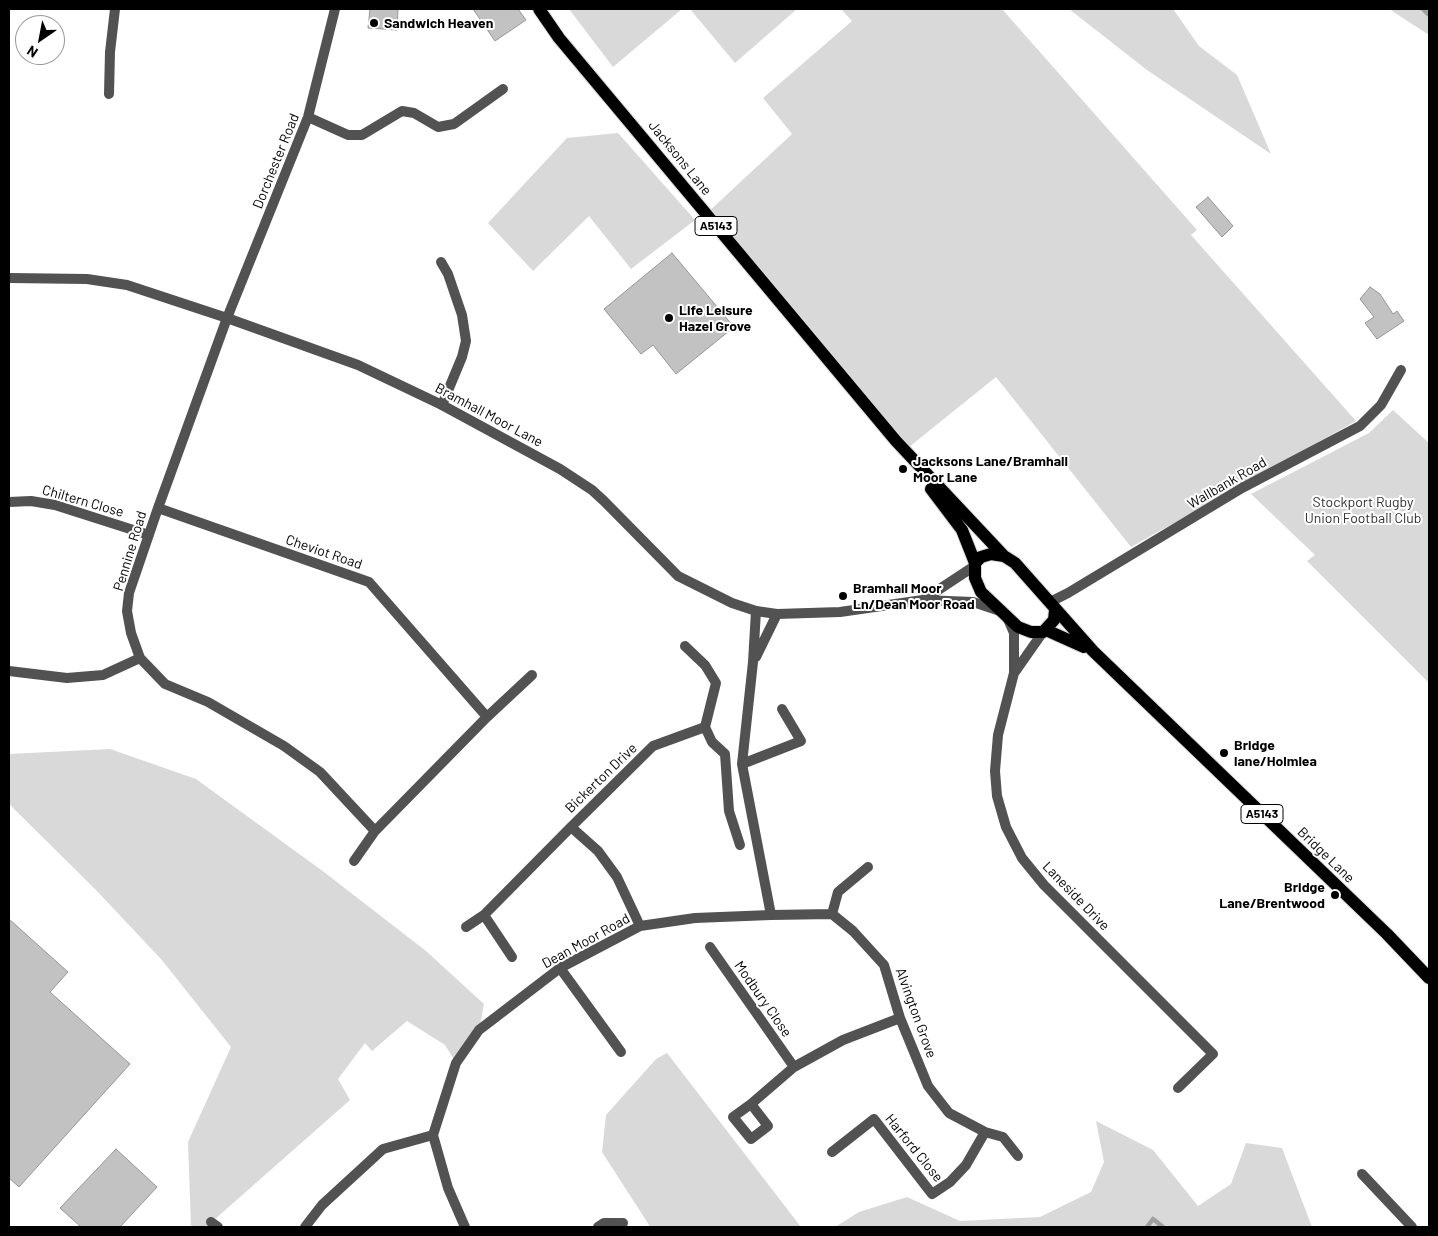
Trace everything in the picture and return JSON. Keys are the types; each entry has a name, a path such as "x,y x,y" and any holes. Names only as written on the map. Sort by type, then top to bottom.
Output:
{"main road":[{"name":"Jacksons Lane","path":"539,9 559,38 597,81 896,441 962,530 974,565 974,578 981,592 1004,615"},
{"name":"Jacksons Lane","path":"896,441 1004,556 1014,563 1052,606"},
{"path":"974,565 981,557 991,554 1004,556"},
{"path":"1044,631 1054,620 1052,606"},
{"name":"Bridge Lane","path":"1052,606 1093,651 1387,934 1429,978"},
{"name":"Bridge Lane","path":"1004,615 1018,627 1031,632 1044,631 1093,651"}],"street":[{"path":"109,94 115,9"},
{"name":"Dorchester Road","path":"227,318 308,117 335,9"},
{"path":"308,117 348,135 362,135 402,111 414,113 438,127 454,124 503,88"},
{"path":"441,262 448,274 462,315 466,341 462,357 442,405"},
{"name":"Bramhall Moor Lane","path":"9,278 87,278 128,285 358,365 442,405 560,469 592,490 678,576 732,603 756,611 777,614 840,612 922,600 973,602 1004,615"},
{"name":"Pennine Road","path":"227,318 129,593 127,611 131,633 140,658 165,684 208,702 299,756 320,772 375,831"},
{"name":"Wallbank Road","path":"1052,606 1068,593 1242,488 1360,426 1381,405 1401,370"},
{"name":"Chiltern Close","path":"9,502 30,500 55,505 149,535"},
{"name":"Cheviot Road","path":"158,508 369,582 486,717"},
{"name":"Bramhall Moor Lane","path":"922,600 974,565"},
{"path":"756,611 753,662 742,764 771,915 832,914 838,892 868,867"},
{"path":"753,662 777,614"},
{"name":"Laneside Drive","path":"1004,615 1014,633 1014,673 998,735 995,770 997,796 1006,827 1022,858 1044,885 1213,1054 1178,1088"},
{"name":"Laneside Drive","path":"1014,673 1044,631"},
{"path":"685,646 705,665 716,683 705,726 712,742 725,754 729,811 740,845"},
{"path":"9,671 67,678 103,674 140,658"},
{"path":"354,861 375,831 486,717 532,675"},
{"path":"742,764 801,741 782,709"},
{"name":"Bickerton Drive","path":"466,927 484,916 653,746 705,726"},
{"name":"Bickerton Drive","path":"571,827 598,851 608,864 617,877 640,926"},
{"name":"Alvington Grove","path":"832,914 853,931 884,965 900,1018 928,1086 949,1113 985,1132 1003,1137 1018,1156"},
{"name":"Dean Moor Road","path":"433,1134 456,1063 479,1030 560,968 640,926 695,918 771,915"},
{"path":"484,916 512,956"},
{"name":"Modbury Close","path":"710,947 794,1067"},
{"path":"560,968 621,1052"},
{"path":"750,1104 794,1067 843,1040 900,1018"},
{"name":"Harford Close","path":"832,1152 874,1119 932,1194 950,1182 966,1165 985,1132"},
{"path":"304,1227 322,1205 383,1149 433,1134 448,1188 465,1227"},
{"path":"1362,1174 1412,1227"},
{"path":"598,1227 604,1223 623,1223"}],"green space":[{"path":"569,9 682,9 613,67"},
{"path":"690,9 797,9 735,63"},
{"path":"841,9 1002,9 1197,230 1191,235 1356,421 1131,547 996,377 904,451 706,214 792,134 763,98 852,21"},
{"path":"1069,9 1173,9 1199,46 1237,75 1271,154 1147,70"},
{"path":"1389,9 1429,9 1429,35"},
{"path":"618,133 695,220 631,269 589,216 533,271 488,223 567,138"},
{"name":"Stockport Rugby Union Football Club","path":"1393,410 1429,443 1429,683 1307,561 1315,555 1251,494 1369,433"},
{"path":"110,749 196,779 324,872 426,951 484,1004 479,1030 456,1063 445,1045 407,1021 372,1051 365,1043 338,1079 350,1100 206,1227 191,1227 188,1142 231,1047 161,959 95,889 9,804 9,754"},
{"path":"667,1053 801,1227 650,1227 602,1152 606,1115 656,1059"},
{"path":"1096,1121 1153,1150 1198,1206 1231,1184 1246,1143 1282,1148 1312,1227 835,1227 859,1212 907,1197 960,1221 1040,1217 1091,1192 1104,1162"}],"building":[{"path":"370,9 398,9 397,30 368,28"},
{"path":"473,9 518,9 526,20 495,41"},
{"path":"1208,197 1233,226 1222,237 1196,207"},
{"name":"Life Leisure Hazel Grove","path":"672,253 734,327 676,374 653,345 641,354 604,309"},
{"path":"1370,287 1380,294 1393,314 1397,311 1404,321 1377,339 1365,323 1374,317 1360,299"},
{"path":"9,919 68,972 50,992 130,1064 19,1187 9,1178"},
{"path":"116,1149 157,1187 120,1227 81,1227 60,1208"}],"waterway":[{"path":"1423,9 1429,15"},
{"path":"1147,1227 1153,1219 1163,1227"}],"place":[{"name":"Sandwich Heaven","path":"374,23"},
{"name":"Life Leisure Hazel Grove","path":"669,318"},
{"name":"Jacksons Lane/Bramhall Moor Lane","path":"903,469"},
{"name":"Bramhall Moor Ln/Dean Moor Road","path":"843,596"},
{"name":"Bridge lane/Holmlea","path":"1224,753"},
{"name":"Bridge Lane/Brentwood","path":"1335,895"}]}
